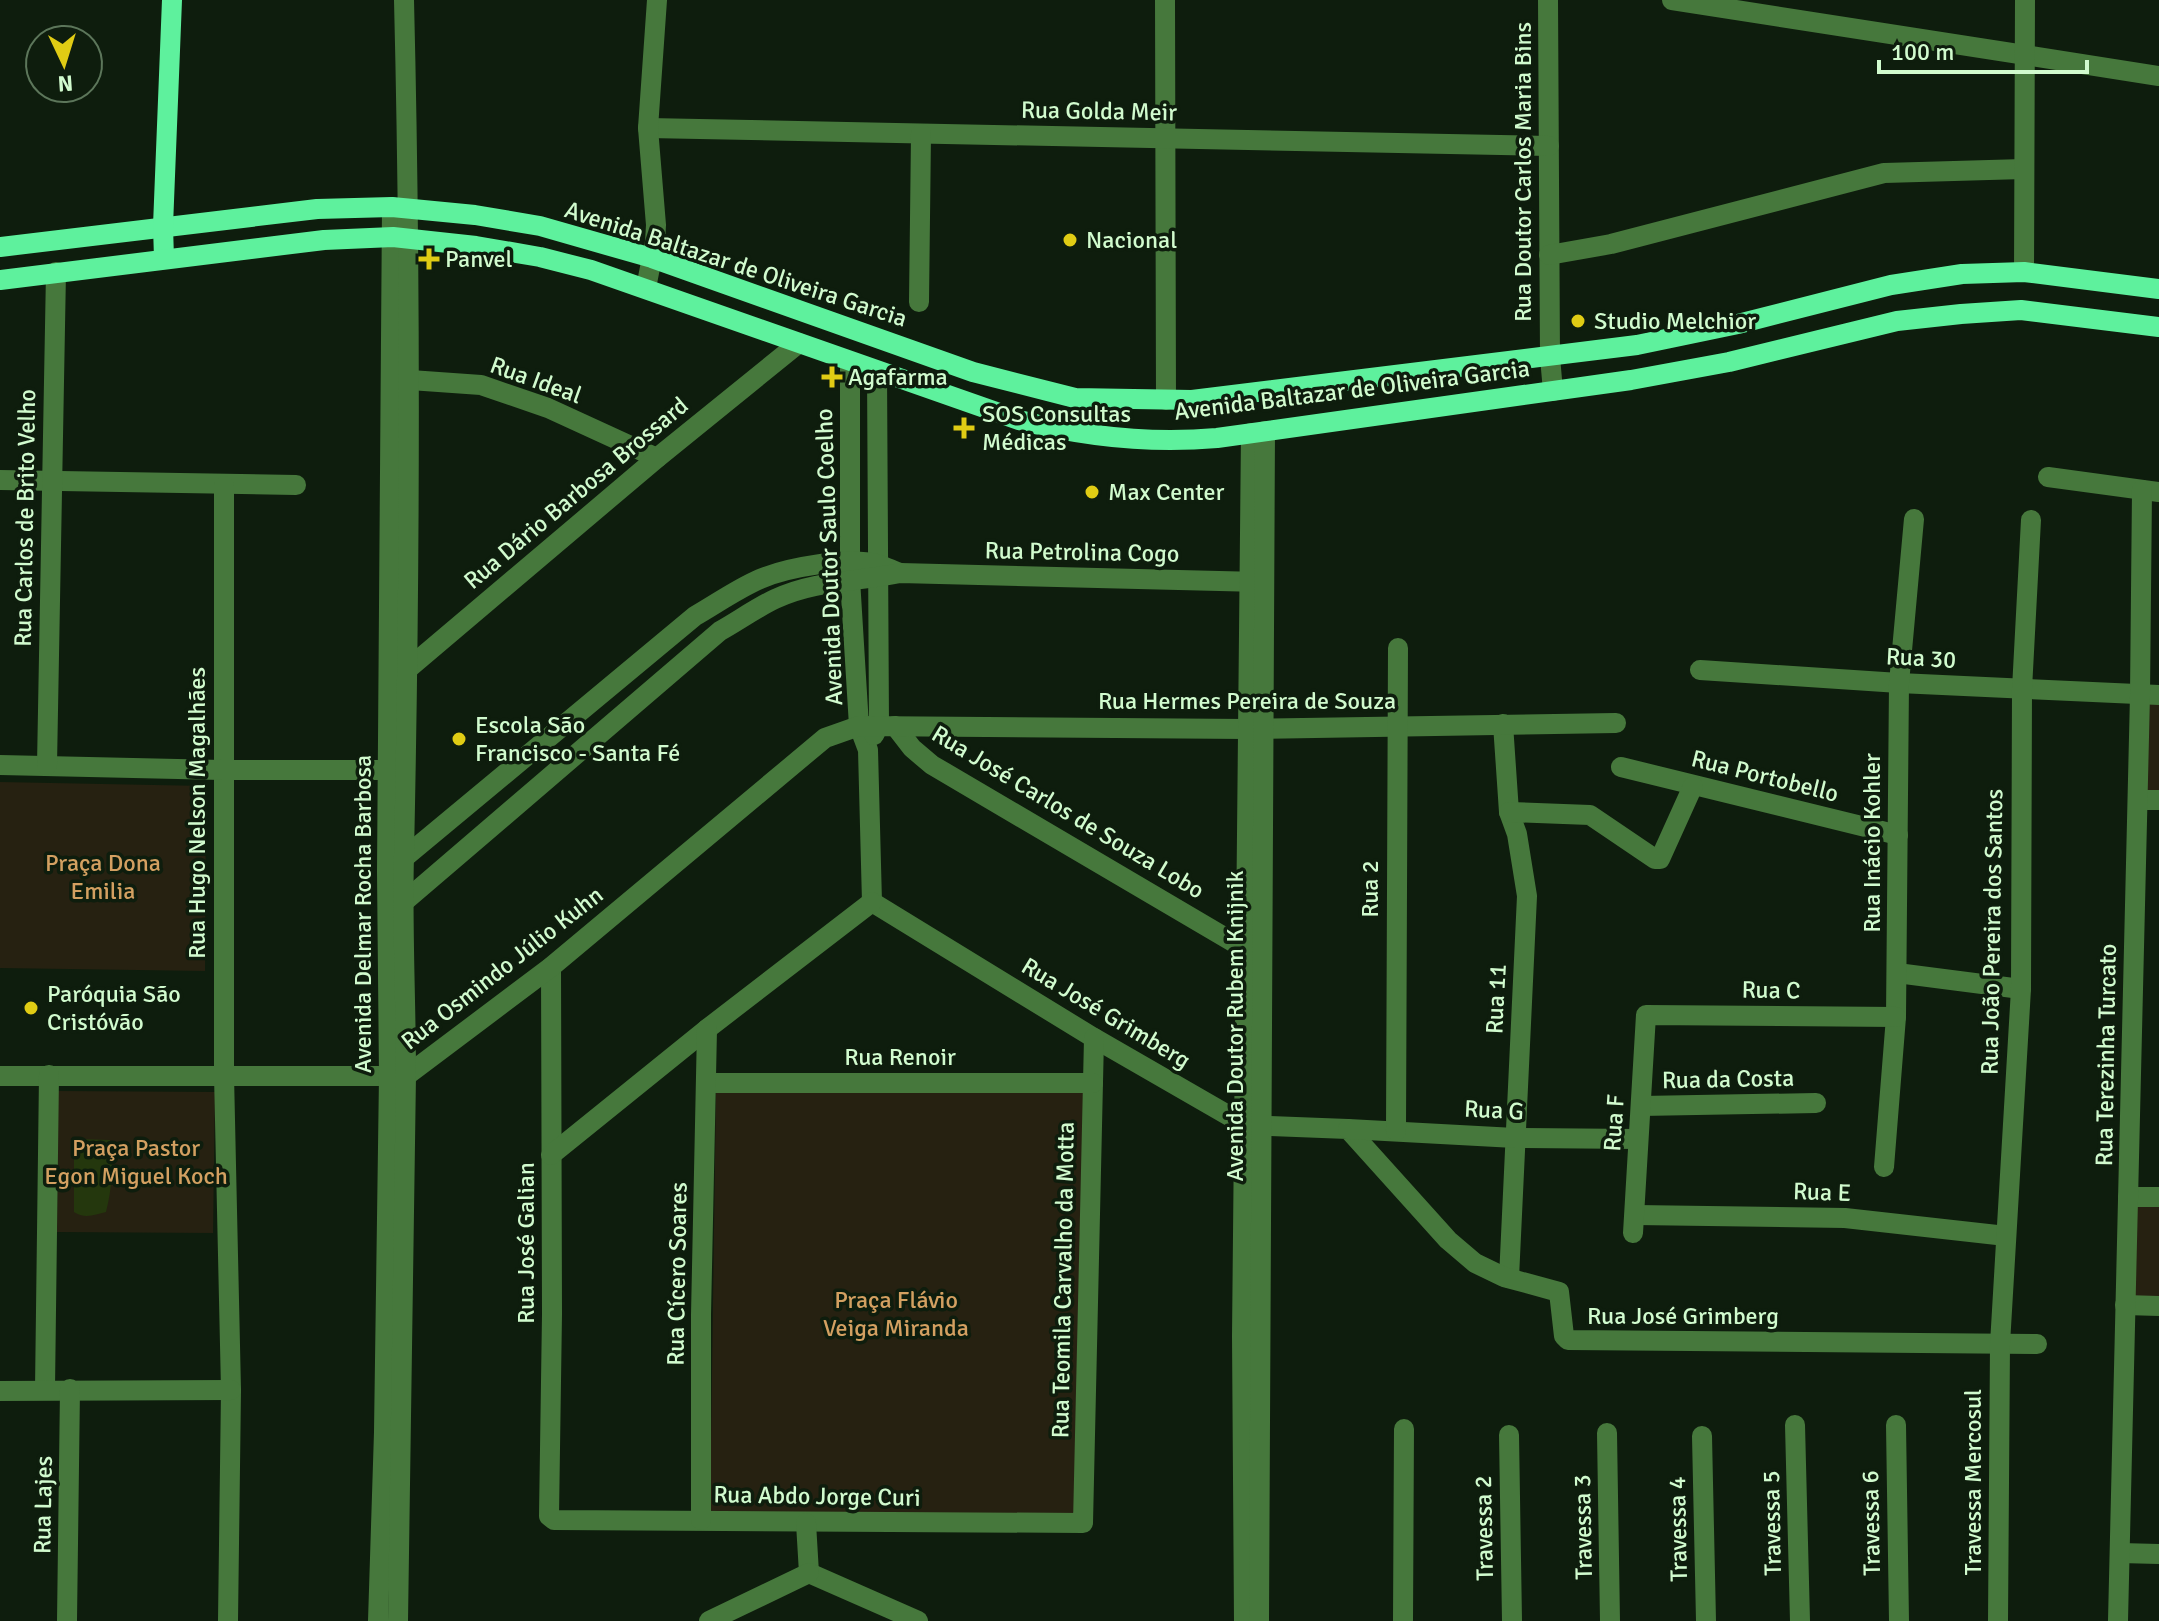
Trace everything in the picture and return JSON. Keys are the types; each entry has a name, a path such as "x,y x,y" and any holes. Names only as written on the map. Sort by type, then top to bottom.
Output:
{"main road":[{"path":"164,258 172,0"},
{"name":"Avenida Baltazar de Oliveira Garcia","path":"0,247 317,209 401,208 540,226 652,258 973,372 1075,398 1166,400 1192,400 1637,345 1738,324 1891,285 1962,274 2024,272 2159,289"},
{"name":"Avenida Baltazar de Oliveira Garcia","path":"0,280 324,240 401,237 540,257 646,288 970,405 1063,431 1148,441 1258,432 1553,391 1729,362 1897,321 2021,310 2159,327"}],"street":[{"name":"Avenida Delmar Rocha Barbosa","path":"378,1621 404,900 398,770 388,686 399,379 404,0"},
{"path":"646,288 656,225 648,128 657,0"},
{"path":"1165,0 1166,400"},
{"name":"Rua Doutor Carlos Maria Bins","path":"1548,0 1550,357 1553,391"},
{"path":"1672,0 2159,76"},
{"path":"2024,272 2025,0"},
{"name":"Rua Golda Meir","path":"648,128 1549,146"},
{"path":"919,302 921,134"},
{"path":"1549,255 1611,244 1884,173 2024,169"},
{"name":"Rua Carlos de Brito Velho","path":"47,765 56,272"},
{"name":"Rua Dário Barbosa Brossard","path":"388,686 657,458 799,343"},
{"name":"Avenida Doutor Saulo Coelho","path":"850,362 850,571 878,726"},
{"name":"Avenida Doutor Saulo Coelho","path":"872,902 868,750 878,726 877,371"},
{"name":"Avenida Delmar Rocha Barbosa","path":"398,1621 398,1076 387,918 387,872 408,667 399,379"},
{"name":"Rua Ideal","path":"399,379 481,385 548,408 657,458"},
{"name":"Avenida Doutor Rubem Knijnik","path":"1244,1621 1251,1494 1258,432"},
{"path":"2048,477 2150,491"},
{"path":"0,480 296,485"},
{"name":"Rua Hugo Nelson Magalhães","path":"224,486 224,1075 231,1390 228,1621"},
{"name":"Rua Terezinha Turcato","path":"2118,1621 2138,800 2149,695 2150,491"},
{"name":"Rua Inácio Kohler","path":"1884,1167 1896,1017 1899,683 1914,519"},
{"name":"Rua João Pereira dos Santos","path":"2000,1344 2021,989 2022,689 2031,520"},
{"path":"387,872 695,616 760,579 784,571 850,571"},
{"path":"387,918 404,900 720,631 776,598 850,571"},
{"name":"Rua Petrolina Cogo","path":"850,571 1256,582"},
{"name":"Rua 2","path":"1396,1131 1398,648"},
{"path":"645,656 663,680"},
{"name":"Rua 30","path":"1700,670 2149,695"},
{"name":"Rua Hermes Pereira de Souza","path":"878,726 1255,729 1616,723"},
{"name":"Rua 11","path":"1503,724 1509,812 1517,834 1527,896 1509,1278"},
{"name":"Rua José Carlos de Souza Lobo","path":"878,726 932,765 1254,954"},
{"name":"Rua Osmindo Júlio Kuhn","path":"0,1076 398,1076 551,967 825,738 878,726"},
{"path":"0,765 398,770"},
{"name":"Rua Portobello","path":"1621,767 1898,835"},
{"path":"493,785 513,807"},
{"path":"1509,812 1590,815 1655,859 1660,859 1693,786"},
{"path":"2138,800 2159,800"},
{"path":"551,1155 872,902"},
{"name":"Rua José Grimberg","path":"872,902 1094,1038 1252,1125 1348,1129 1448,1240 1475,1263 1509,1278 1559,1292 1564,1336 1572,1342 2037,1344"},
{"name":"Rua José Galian","path":"550,1519 551,967"},
{"path":"1897,973 2021,989"},
{"name":"Rua C","path":"1646,1015 1896,1017"},
{"name":"Rua F","path":"1634,1224 1646,1015"},
{"name":"Rua Cícero Soares","path":"701,1520 701,1299 707,1029"},
{"name":"Rua Teomila Carvalho da Motta","path":"1083,1523 1094,1038"},
{"path":"45,1389 49,1075"},
{"name":"Rua Renoir","path":"707,1083 1093,1083"},
{"name":"Rua da Costa","path":"1641,1106 1816,1103"},
{"name":"Rua G","path":"1348,1129 1515,1138 1638,1139"},
{"path":"2128,1197 2159,1197"},
{"name":"Rua E","path":"1634,1224 1845,1218 2006,1236"},
{"path":"2125,1305 2159,1306"},
{"name":"Travessa Mercosul","path":"1998,1621 2000,1344"},
{"name":"Rua Lajes","path":"67,1621 70,1389"},
{"path":"0,1391 231,1390"},
{"name":"Travessa 5","path":"1795,1425 1800,1621"},
{"name":"Travessa 6","path":"1896,1425 1899,1621"},
{"path":"1403,1621 1404,1429"},
{"name":"Travessa 3","path":"1607,1433 1610,1621"},
{"name":"Travessa 2","path":"1509,1435 1512,1621"},
{"name":"Travessa 4","path":"1702,1436 1706,1621"},
{"name":"Avenida Doutor Rubem Knijnik","path":"1251,1494 1259,1621"},
{"name":"Rua Abdo Jorge Curi","path":"550,1519 1083,1523"},
{"path":"806,1523 809,1573"},
{"path":"2120,1553 2159,1554"},
{"path":"709,1621 809,1573 918,1621"}],"green space":[{"path":"2148,703 2159,703 2159,795 2146,795"},
{"name":"Praça Dona Emilia","path":"0,782 206,786 205,971 0,968"},
{"name":"Praça Flávio Veiga Miranda","path":"716,1090 1085,1092 1074,1513 710,1513"},
{"name":"Praça Pastor Egon Miguel Koch","path":"58,1091 215,1092 213,1233 57,1232"},
{"path":"2133,1200 2159,1201 2159,1300 2131,1300"}],"shaded area":[{"path":"78,1139 110,1140 112,1176 106,1212 86,1216 74,1212 74,1150"}],"place":[{"name":"Nacional","path":"1070,240"},
{"name":"Panvel","path":"429,259"},
{"name":"Studio Melchior","path":"1578,321"},
{"name":"Agafarma","path":"832,377"},
{"name":"SOS Consultas Médicas","path":"964,428"},
{"name":"Max Center","path":"1092,492"},
{"name":"Escola São Francisco - Santa Fé","path":"459,739"},
{"name":"Paróquia São Cristóvão","path":"31,1008"}]}
